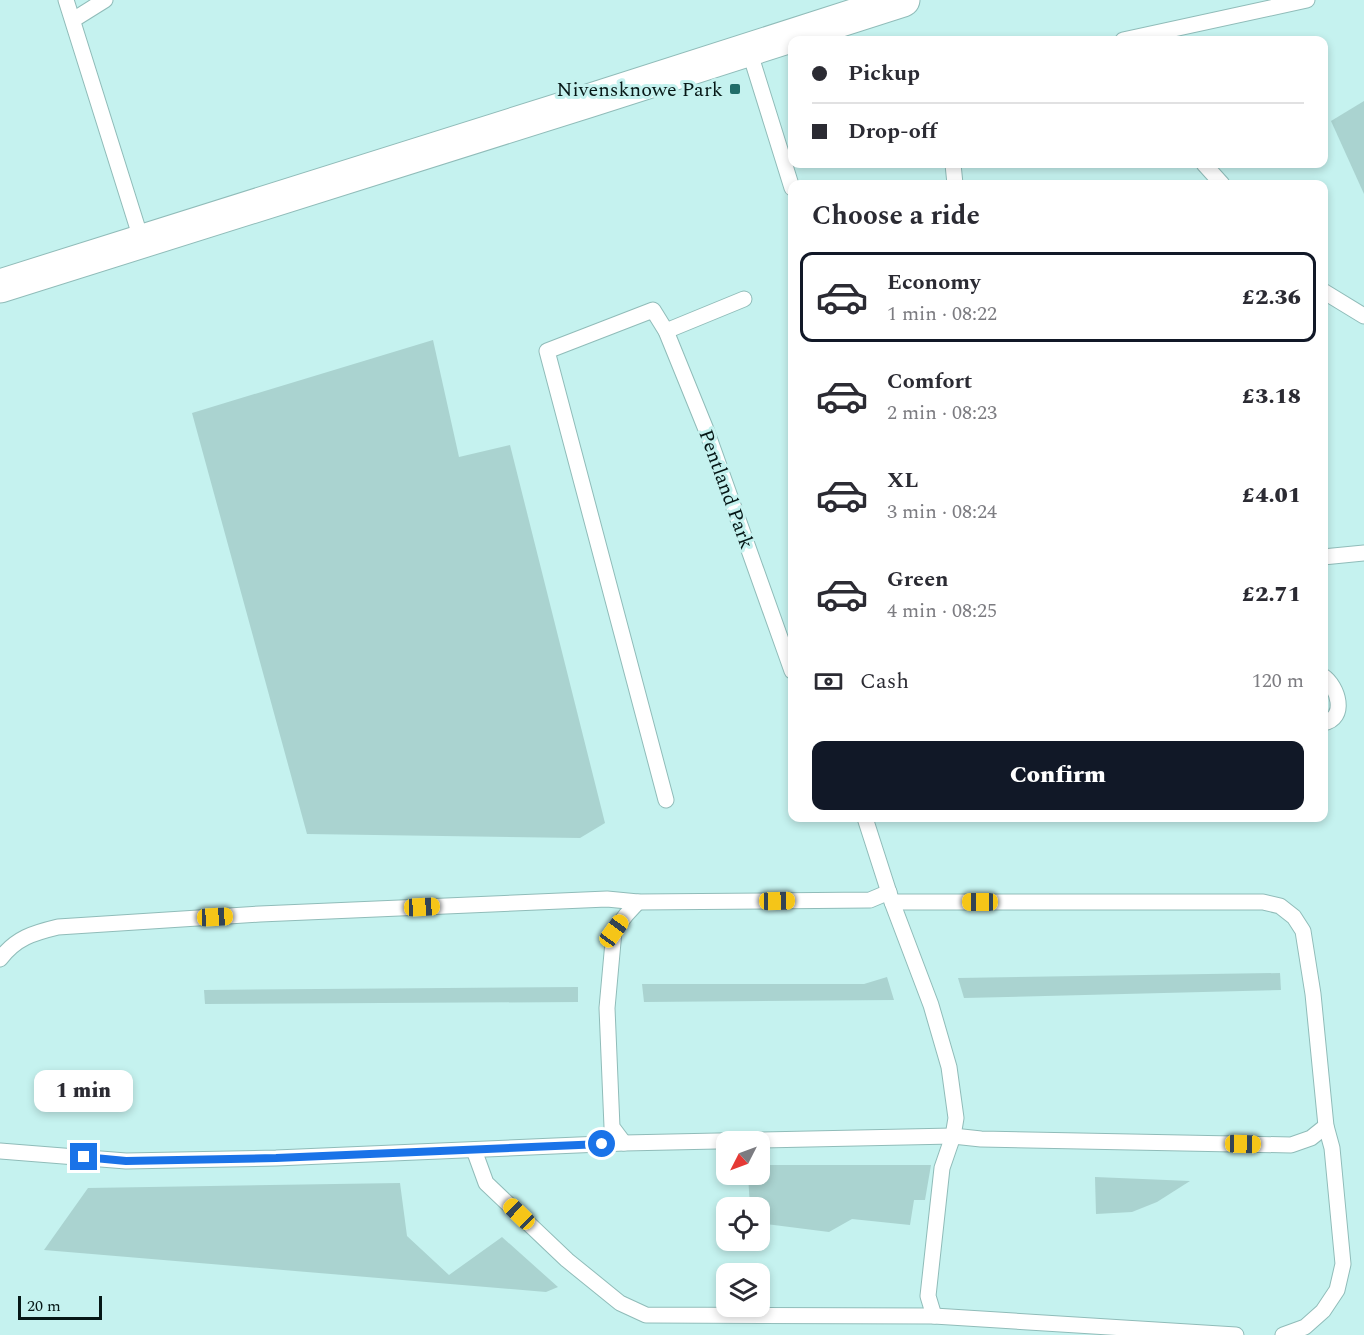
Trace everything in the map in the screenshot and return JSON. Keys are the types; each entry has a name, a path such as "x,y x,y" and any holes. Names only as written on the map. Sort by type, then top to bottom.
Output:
{"main road":[{"path":"792,36 903,0"},
{"path":"0,286 788,37"}],"lane":[{"path":"66,0 142,242"},
{"path":"73,20 105,0"},
{"path":"1141,36 1307,0"},
{"path":"749,50 790,180"},
{"path":"1208,168 1218,180"},
{"path":"1328,294 1364,316"},
{"path":"666,331 744,299"},
{"name":"Pentland Park","path":"666,800 547,351 652,310 666,331 707,432 788,660"},
{"path":"1328,556 1364,553"},
{"path":"1328,680 1338,697 1338,712 1328,722"},
{"path":"866,822 931,1005 949,1067 956,1118 953,1136 942,1168 928,1296 934,1316"},
{"path":"0,959 8,949 29,934 58,927 260,914 607,899 638,903 870,900 891,897 1263,902 1280,906 1294,917 1303,931 1313,994 1326,1126 1332,1148 1343,1264 1337,1290 1323,1311 1305,1327 1283,1335"},
{"path":"624,1143 612,1127 607,1008 614,931 638,903"},
{"path":"0,1150 126,1161 276,1158 624,1143 953,1136 981,1139 1290,1145 1311,1138 1326,1126"},
{"path":"474,1150 486,1183 551,1245 620,1304 646,1315 934,1316 1236,1335"}],"shaded area":[{"path":"1364,101 1364,194 1331,121"},
{"path":"433,340 459,457 510,445 605,823 580,838 307,834 192,413"},
{"path":"1280,973 1281,990 964,998 958,978"},
{"path":"887,977 894,1000 644,1002 642,984 864,984"},
{"path":"578,987 578,1002 205,1004 204,990"},
{"path":"770,1165 931,1165 925,1200 914,1200 910,1225 852,1219 829,1232 770,1224 770,1197 749,1197 749,1185 770,1185"},
{"path":"1095,1177 1190,1181 1157,1202 1132,1212 1096,1214"},
{"path":"400,1183 407,1236 449,1275 502,1237 558,1287 546,1292 44,1250 88,1188"}],"place":[{"name":"Nivensknowe Park","path":"735,89"}],"route":[{"path":"84,1157 126,1161 276,1158 602,1144"}]}
